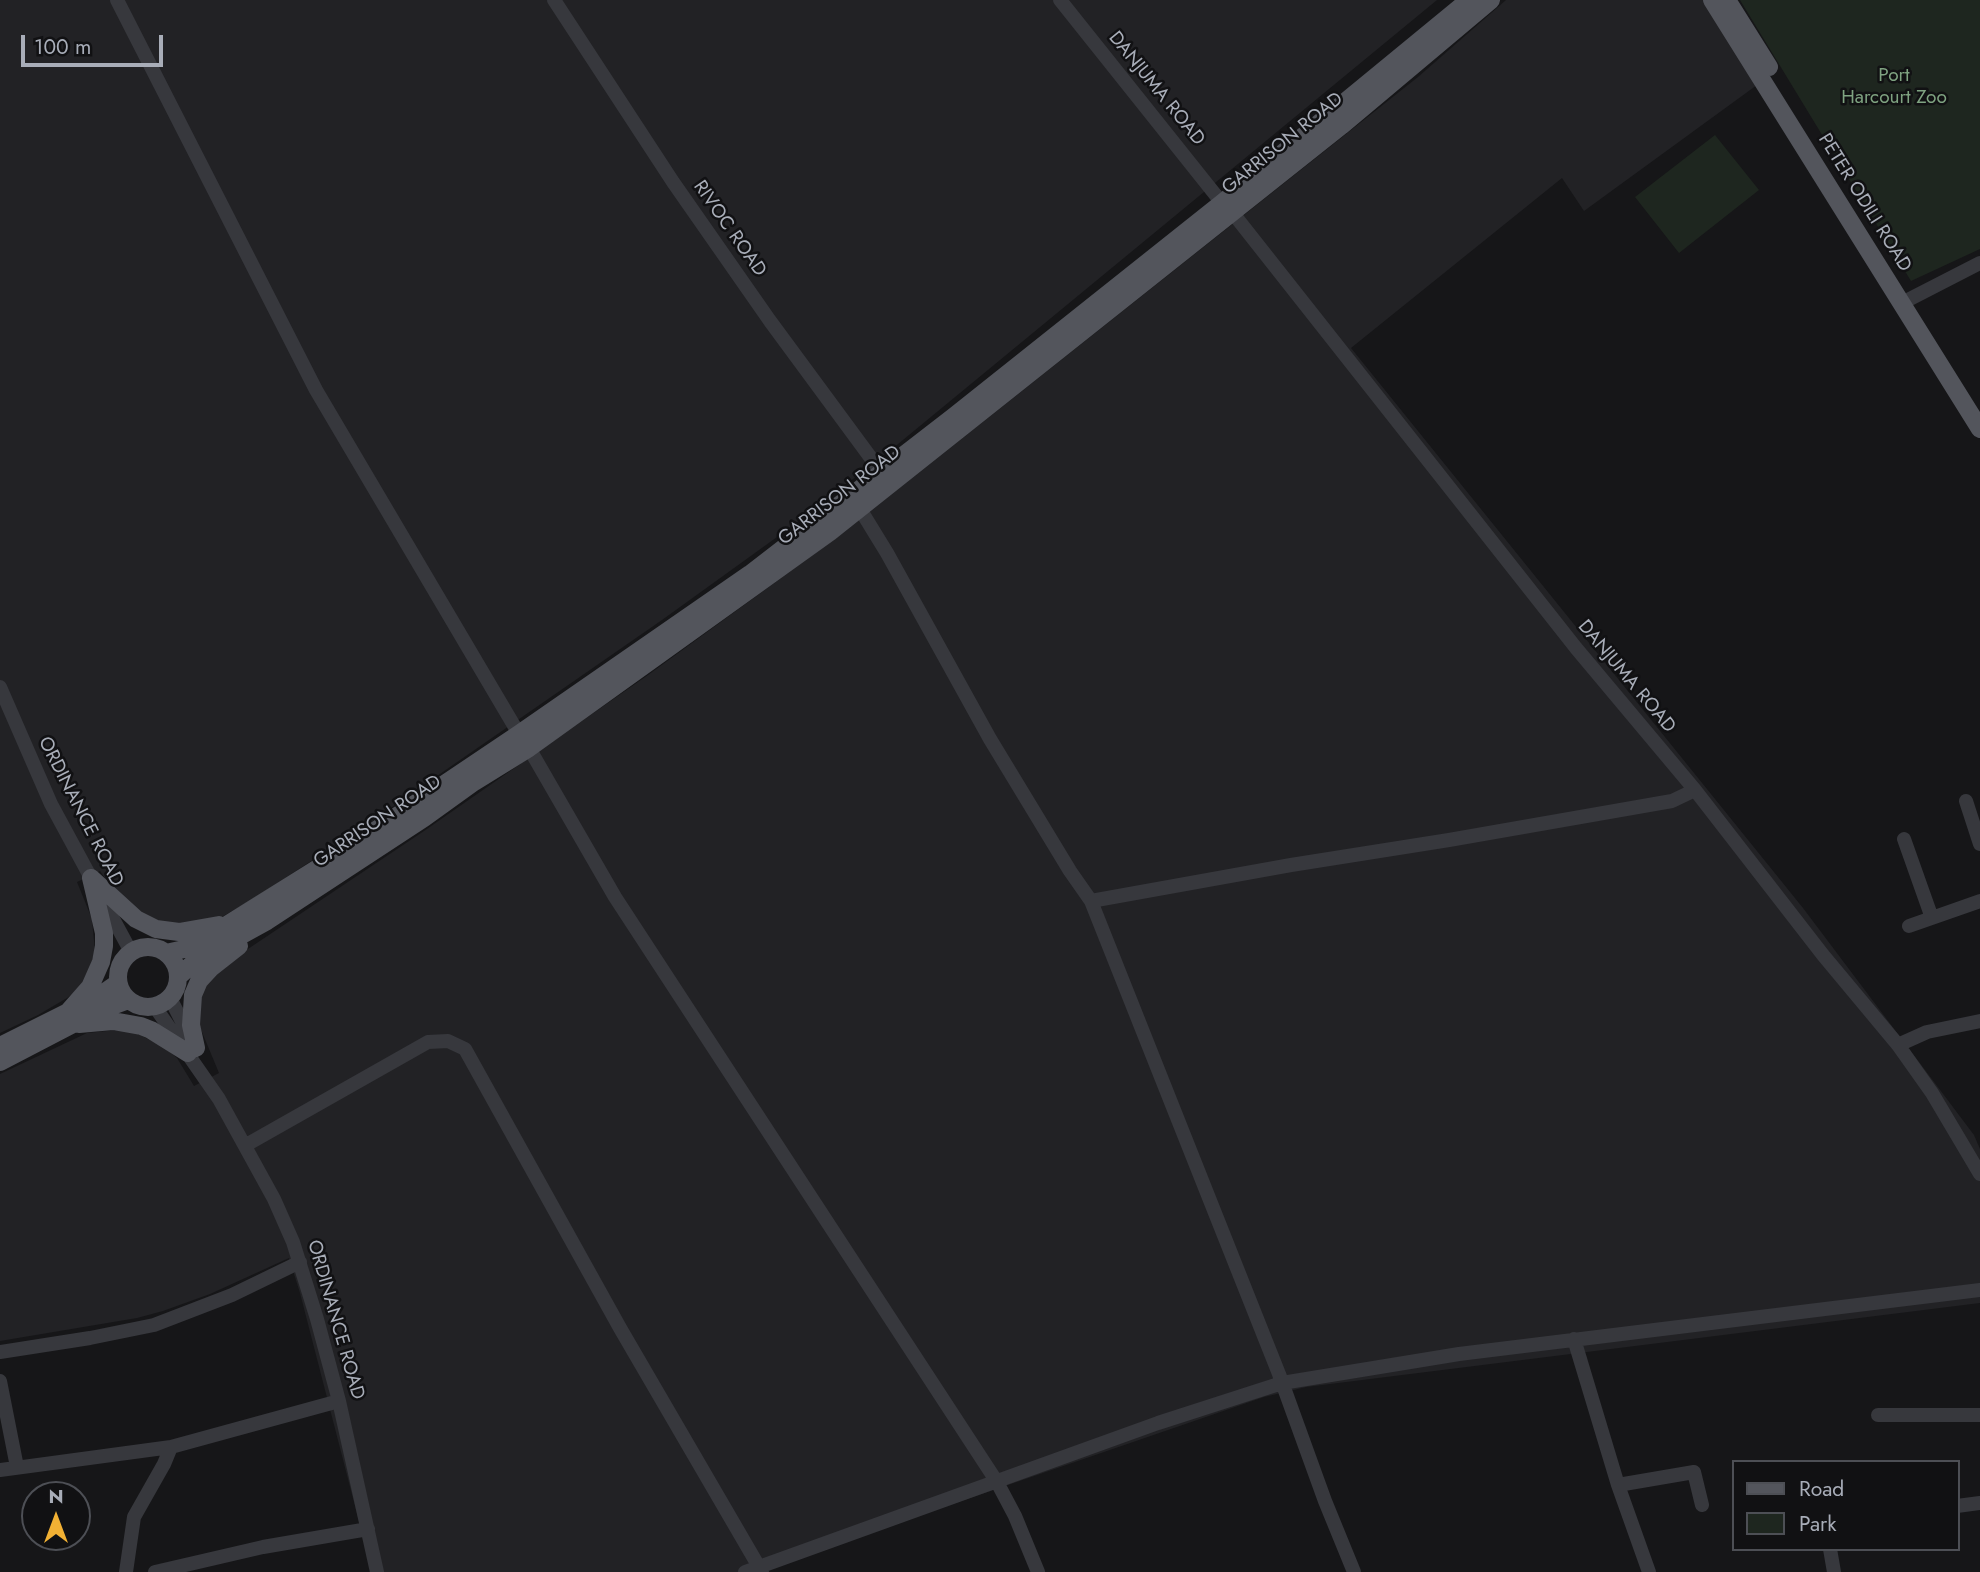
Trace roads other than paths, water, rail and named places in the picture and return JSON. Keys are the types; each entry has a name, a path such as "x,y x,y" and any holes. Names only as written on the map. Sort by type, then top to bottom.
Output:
{"main road":[{"name":"GARRISON ROAD","path":"166,953 184,949 242,917 679,642 860,509 1227,207 1469,0"},
{"name":"GARRISON ROAD","path":"179,976 198,958 267,921 524,741 750,574 1227,207 1341,126 1491,0"},
{"name":"PETER ODILI ROAD","path":"1712,0 1980,410"},
{"name":"PETER ODILI ROAD","path":"1727,0 1980,429"},
{"path":"91,877 136,919 156,929 179,932 242,917"},
{"path":"72,1018 90,987 101,962 104,946 104,933 91,877"},
{"path":"72,1018 141,1026 192,1050 191,1011 193,995 199,981 267,921"},
{"path":"144,947 153,947 166,953 177,966 177,987 162,1003 145,1008 128,1000 121,992 118,982 121,964 131,952 144,947"},
{"path":"0,1062 72,1018 118,982"},
{"path":"0,1046 128,1000"}],"street":[{"path":"117,0 316,390 615,897 997,1482 1015,1516 1038,1572"},
{"name":"RIVOC ROAD","path":"554,0 680,191 770,321 881,473"},
{"name":"DANJUMA ROAD","path":"1060,0 1576,648 1695,790 1823,955 1898,1045 1932,1093 1980,1174"},
{"path":"1906,300 1980,263"},
{"path":"860,509 990,739 1091,901 1354,1572"},
{"name":"ORDINANCE ROAD","path":"0,687 51,804 131,952"},
{"path":"1091,901 1672,801 1695,790"},
{"path":"1966,801 1980,844"},
{"path":"1904,839 1932,918"},
{"path":"1909,926 1980,901"},
{"name":"ORDINANCE ROAD","path":"162,1003 246,1145 284,1219 300,1262 339,1401 377,1572"},
{"path":"1898,1045 1927,1032 1980,1021"},
{"path":"246,1145 428,1042 448,1041 465,1049 623,1334 761,1569"},
{"path":"0,1352 154,1325 232,1295 300,1262"},
{"path":"745,1572 761,1569 1158,1423 1282,1383 1433,1358 1574,1339 1980,1290"},
{"path":"1574,1339 1618,1485 1649,1572"},
{"path":"0,1381 17,1468"},
{"path":"0,1470 171,1447 339,1401"},
{"path":"1878,1415 1980,1415"},
{"path":"126,1572 134,1517 171,1447"},
{"path":"1618,1485 1694,1472 1702,1505"},
{"path":"1959,1506 1980,1503"},
{"path":"155,1572 263,1547 368,1529"},
{"path":"1830,1551 1834,1572"}],"park label":[{"name":"Port Harcourt Zoo","path":"1894,87"}]}
